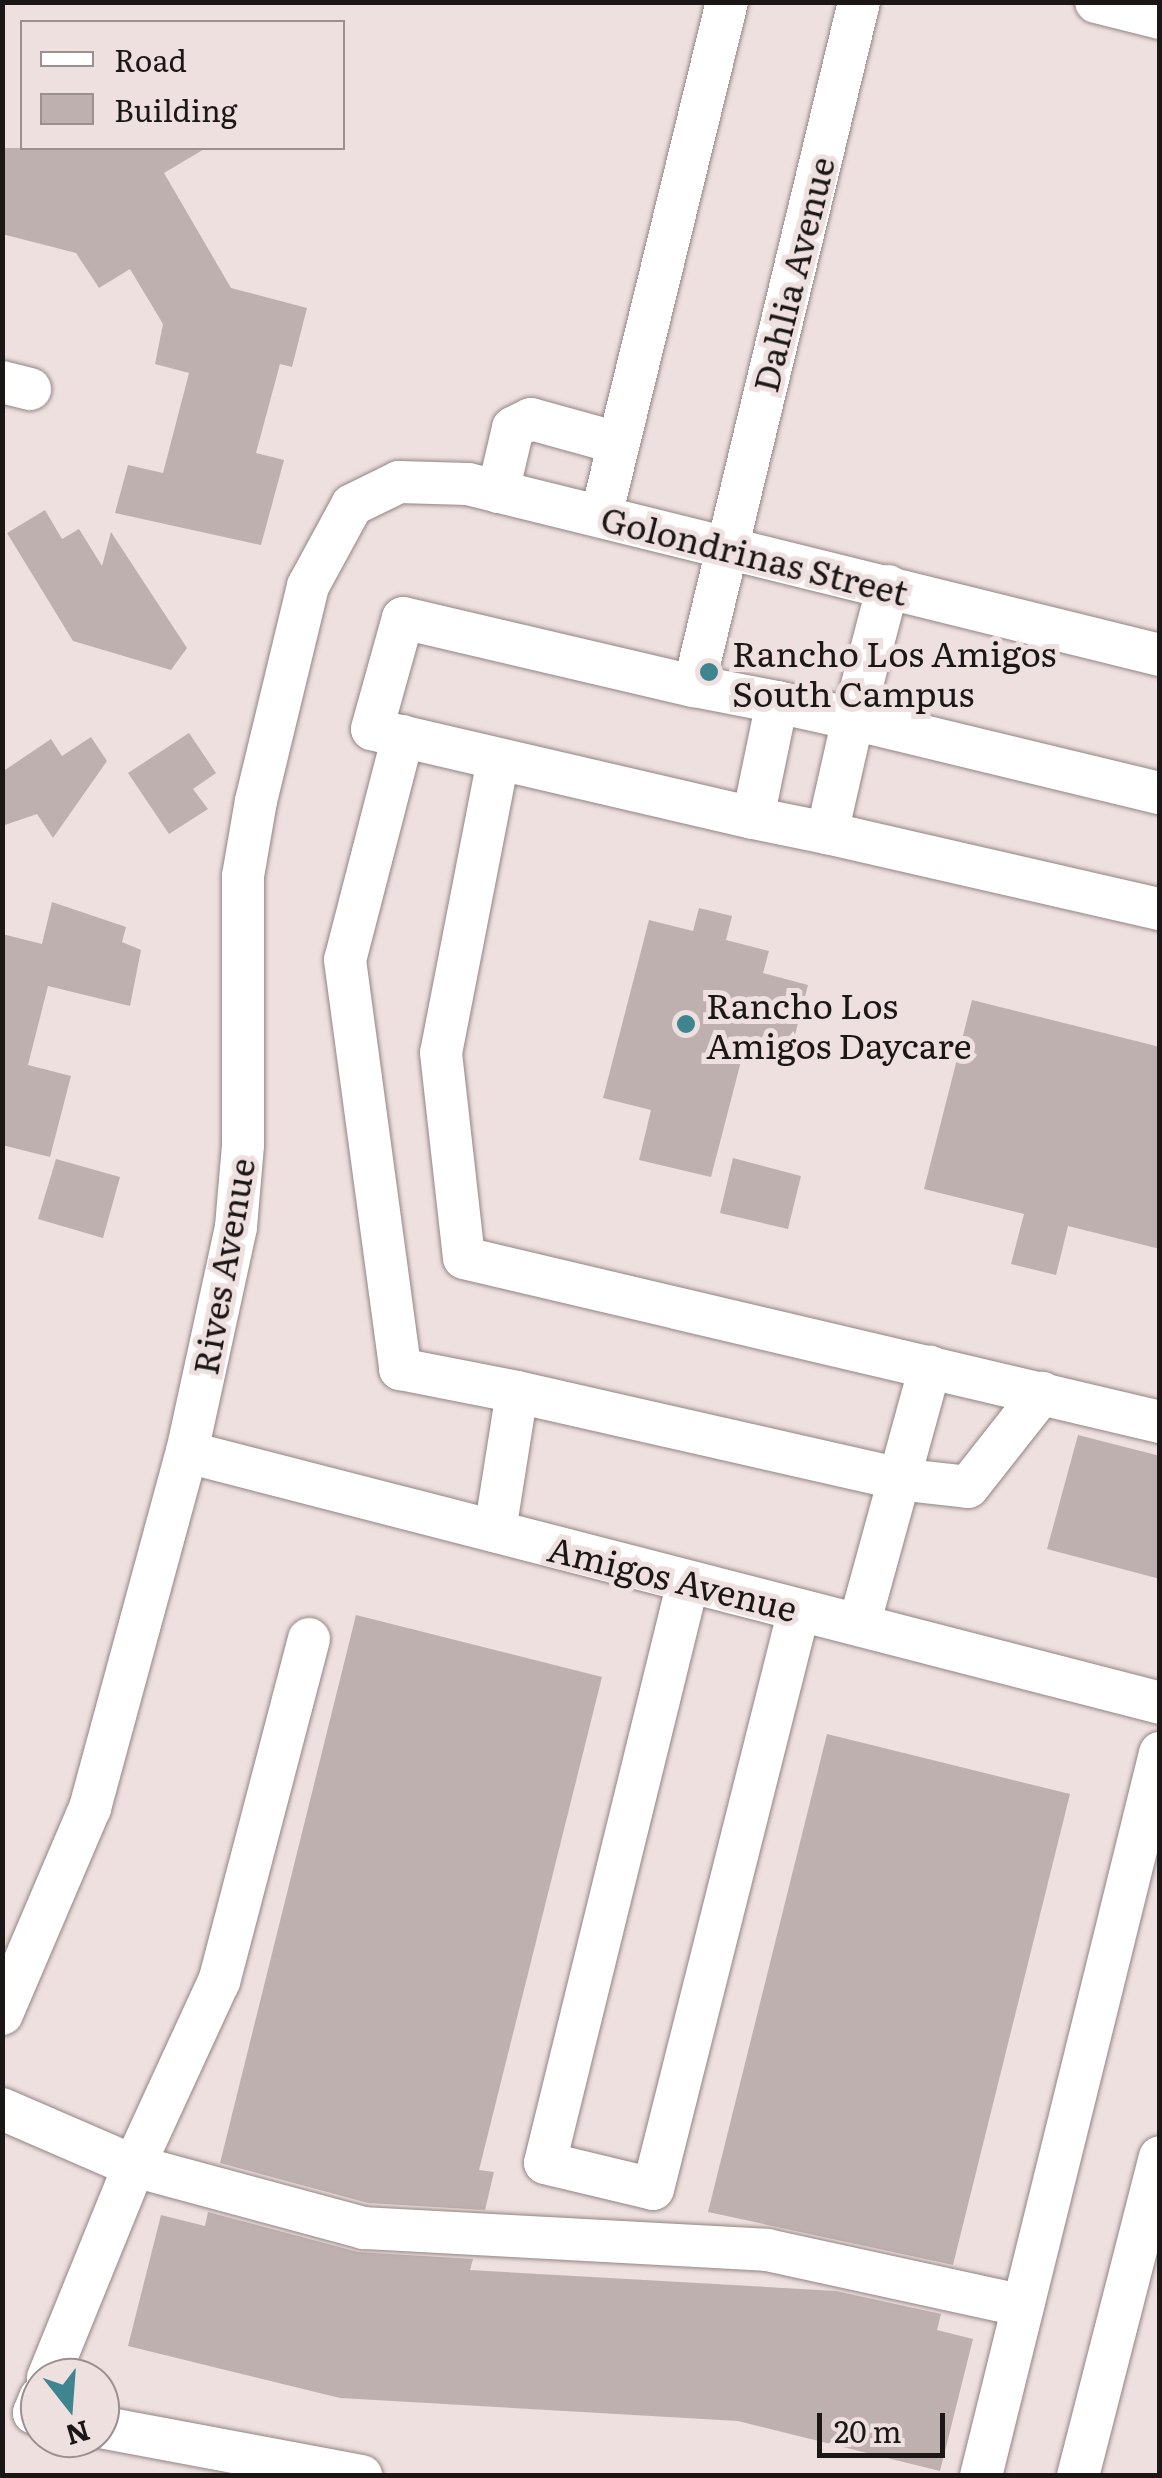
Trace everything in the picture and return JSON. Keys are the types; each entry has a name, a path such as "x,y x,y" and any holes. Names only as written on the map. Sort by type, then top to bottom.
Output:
{"street":[{"path":"601,516 728,2"},
{"name":"Dahlia Avenue","path":"694,686 860,2"},
{"path":"1096,2 1160,18"},
{"path":"498,492 513,428 531,419 618,443"},
{"name":"Golondrinas Street","path":"352,505 400,482 498,492 1160,655"},
{"name":"Rives Avenue","path":"2,2014 90,1808 186,1452 236,1227 243,1145 243,876 256,801 308,586 352,505"},
{"path":"826,833 888,586"},
{"path":"1160,793 403,618 372,729 1160,910"},
{"path":"753,818 778,702"},
{"path":"403,736 344,960 400,1369 900,1479 968,1488 1042,1394"},
{"path":"498,760 441,1053 464,1258 1160,1422"},
{"path":"859,1626 930,1367"},
{"path":"495,1531 516,1392"},
{"name":"Amigos Avenue","path":"186,1452 1160,1703"},
{"path":"688,1582 546,2163 654,2189 799,1610"},
{"path":"56,2358 134,2166 220,1981 309,1640"},
{"path":"982,2476 1160,1752"},
{"path":"2,2109 134,2166 364,2228 766,2250 1023,2306"},
{"path":"1078,2476 1160,2156"},
{"path":"592,2240 608,2178"},
{"path":"120,2431 361,2476"}],"building":[{"path":"2,148 203,150 164,173 231,288 307,308 292,367 280,364 256,453 284,460 261,545 115,513 128,465 163,473 189,373 155,364 163,324 130,269 99,288 76,253 2,234"},
{"path":"45,510 62,539 79,529 102,566 111,532 187,648 171,670 73,641 7,533"},
{"path":"189,733 216,773 193,789 208,809 169,834 128,773"},
{"path":"91,737 107,761 53,838 37,814 2,826 2,772 51,739 62,756"},
{"path":"52,902 126,927 122,942 141,950 130,1006 48,986 28,1065 71,1076 50,1157 2,1145 2,934 42,944"},
{"name":"Rancho Los Amigos Daycare","path":"699,908 732,916 726,940 769,951 763,973 808,985 790,1054 746,1042 711,1177 639,1160 651,1110 603,1098 649,920 693,931"},
{"path":"972,1000 1160,1047 1160,1249 1068,1226 1056,1275 1011,1264 1024,1214 924,1189"},
{"path":"733,1158 801,1176 788,1229 720,1213"},
{"path":"56,1159 120,1177 103,1238 38,1219"},
{"path":"1078,1435 1160,1456 1160,1579 1047,1549"},
{"path":"356,1615 602,1677 479,2170 494,2172 485,2210 368,2203 220,2163"},
{"path":"827,1734 1070,1794 953,2265 708,2212"},
{"path":"208,2212 358,2252 473,2259 470,2270 836,2291 941,2314 937,2330 973,2339 940,2471 738,2421 340,2398 128,2346 161,2215 205,2226"}],"place":[{"name":"Rancho Los Amigos South Campus","path":"709,672"},
{"name":"Rancho Los Amigos Daycare","path":"686,1024"}]}
